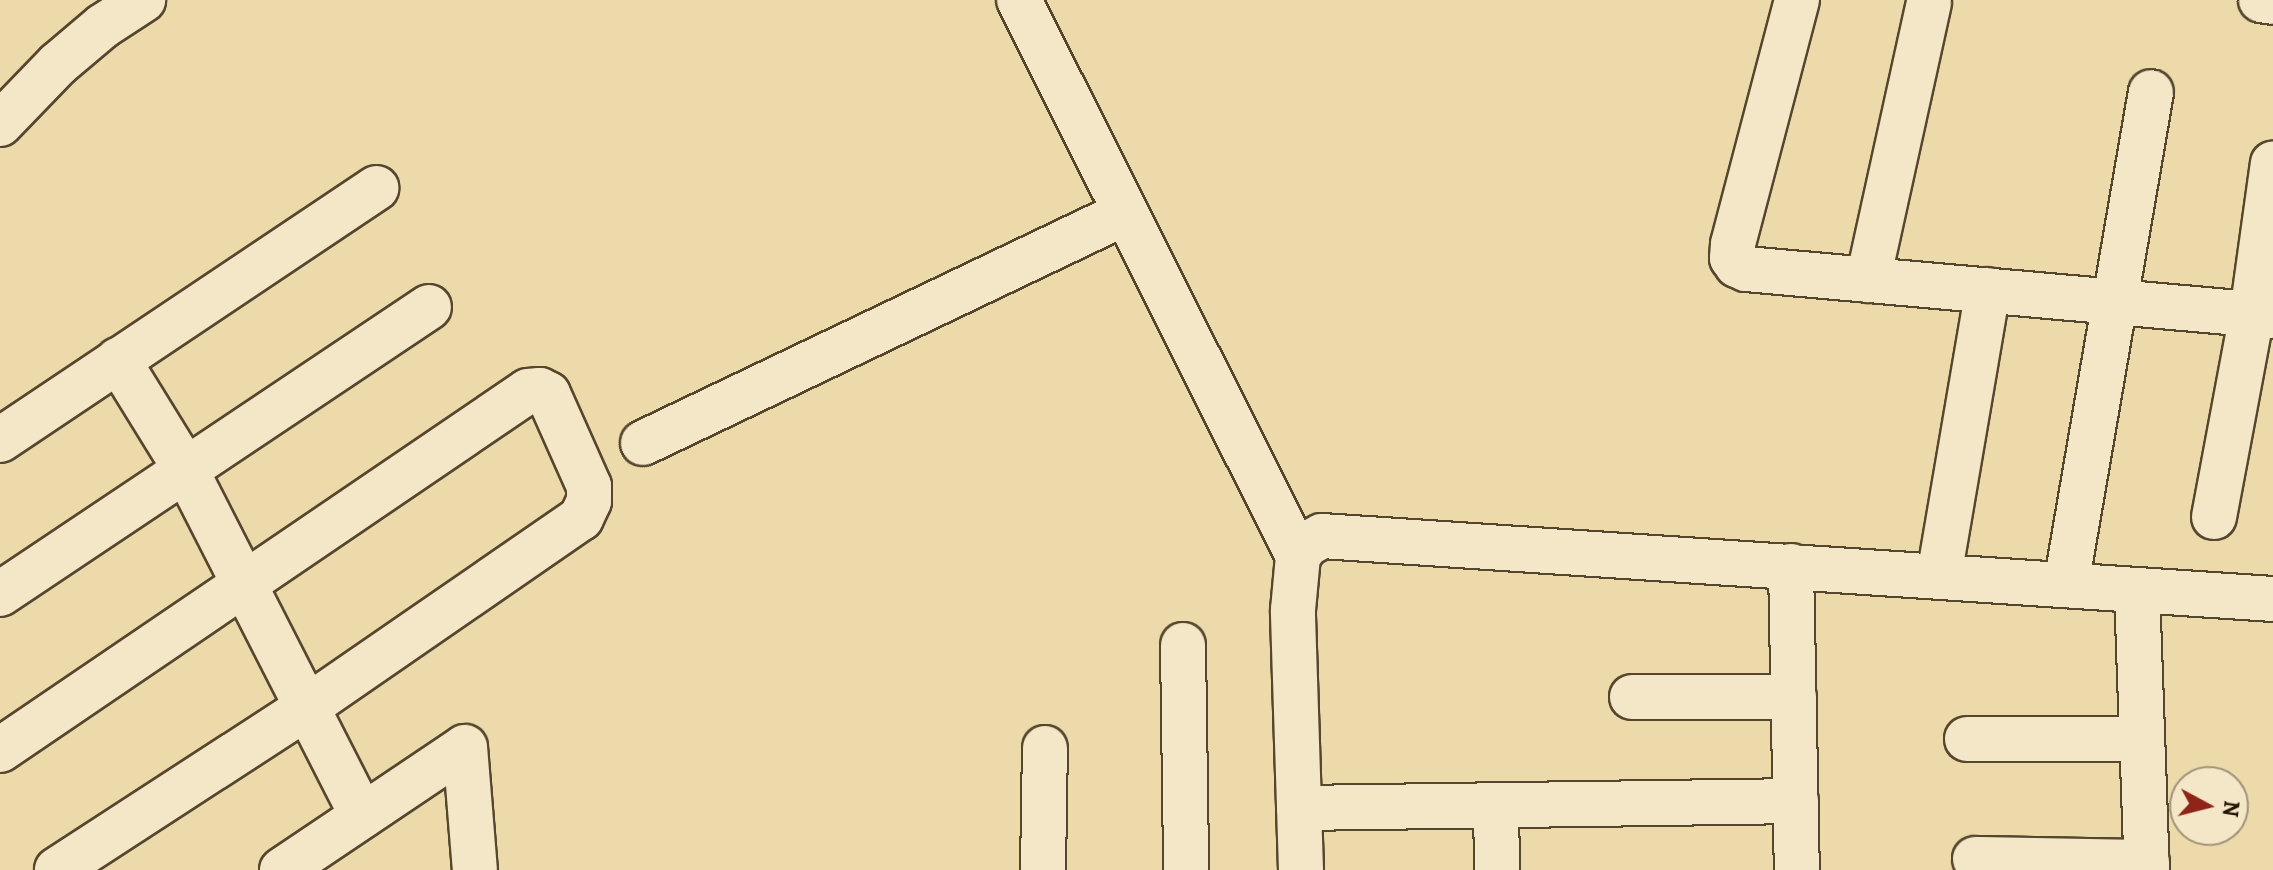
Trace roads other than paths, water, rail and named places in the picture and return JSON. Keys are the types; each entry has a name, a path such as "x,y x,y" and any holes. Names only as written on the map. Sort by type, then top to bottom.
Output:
{"street":[{"path":"0,124 58,64 103,26 143,0"},
{"path":"1019,0 1298,556"},
{"path":"1797,0 1732,258 1746,269 2262,315"},
{"path":"2261,0 2273,2"},
{"path":"1868,280 1929,3"},
{"path":"2066,585 2151,92"},
{"path":"2214,517 2262,315 2273,163"},
{"path":"0,440 376,188"},
{"path":"643,443 1125,213"},
{"path":"1939,576 1988,290"},
{"path":"0,594 429,307"},
{"path":"118,360 186,470 362,816"},
{"path":"0,750 528,391 540,390 548,394 589,486 589,501 581,518 306,708 57,870"},
{"path":"1301,870 1293,610 1298,556 1307,544 1322,536 2273,599"},
{"path":"1791,566 1797,870"},
{"path":"1975,859 2147,866 2137,590"},
{"path":"1183,645 1186,870"},
{"path":"1632,697 1794,697"},
{"path":"1967,739 2142,739"},
{"path":"282,870 465,747 475,870"},
{"path":"1043,870 1045,748"},
{"path":"1299,808 1796,801"},
{"path":"1496,805 1497,870"}]}
